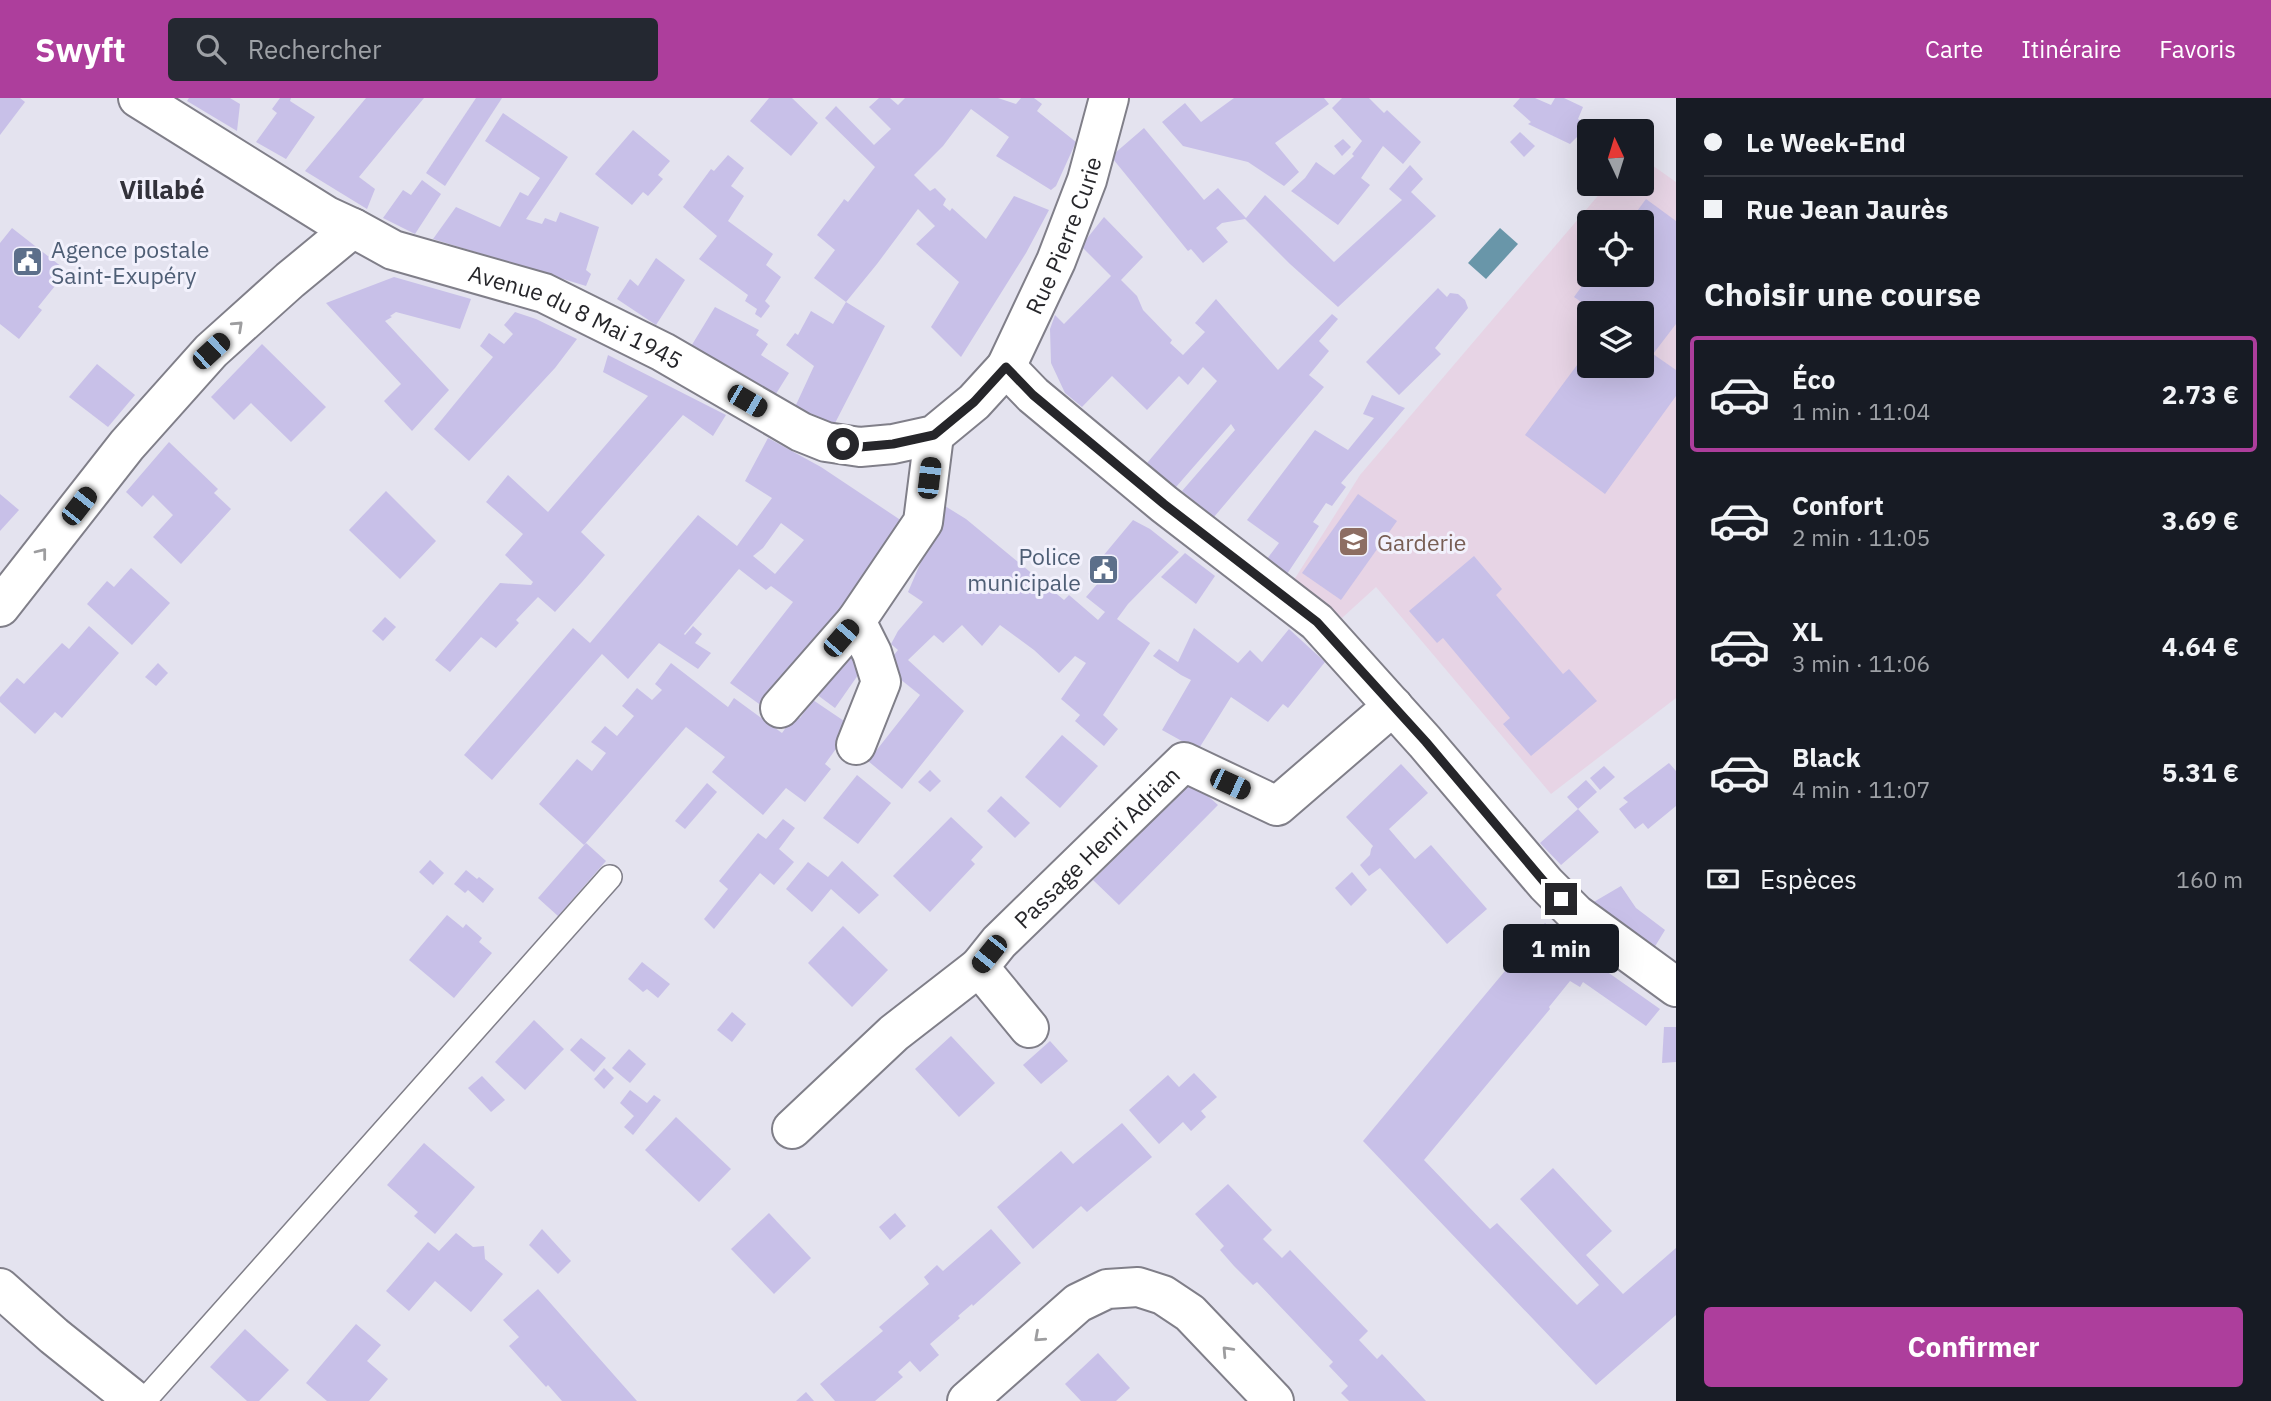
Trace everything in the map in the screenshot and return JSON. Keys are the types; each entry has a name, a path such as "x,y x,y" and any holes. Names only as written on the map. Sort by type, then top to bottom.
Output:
{"street":[{"name":"Avenue du 8 Mai 1945","path":"138,98 327,216 393,250 544,293 663,352 801,432 826,442 860,447 893,444 934,435 974,402 1006,367"},
{"name":"Rue Pierre Curie","path":"1006,367 1056,261 1087,180 1109,98"},
{"path":"0,607 127,445 211,351 353,228"},
{"path":"1006,367 1033,395 1154,496 1317,622 1546,884 1576,914 1676,987"},
{"path":"780,708 856,621 923,522 934,435"},
{"path":"856,621 872,653 881,682 856,745"},
{"name":"Passage Henri Adrian","path":"792,1129 894,1033 979,967 999,942 1184,762 1277,806 1393,706"},
{"path":"979,967 1029,1028"},
{"path":"967,1401 1077,1303 1107,1289 1138,1287 1163,1295 1190,1313 1274,1401"},
{"path":"0,1289 135,1401"}],"lane":[{"path":"144,1401 610,877"}],"shaded area":[{"path":"1654,166 1676,182 1676,698 1551,794 1376,587 1342,618 1294,580 1360,475 1577,220 1577,287 1654,287 1654,210 1586,210 1598,196 1654,196"}],"water":[{"path":"1500,228 1518,244 1486,279 1468,263"}],"building":[{"path":"0,98 20,98 25,102 0,135"},
{"path":"189,98 230,98 240,104 237,131 187,101"},
{"path":"280,98 291,98 290,101 315,117 286,159 256,142 277,113 272,109"},
{"path":"366,98 424,98 359,177 375,189 367,209 305,171"},
{"path":"476,98 502,98 445,186 426,173"},
{"path":"769,98 792,98 818,123 791,156 750,121"},
{"path":"879,98 890,98 898,105 905,98 998,98 1016,104 1021,98 1034,98 1042,104 1037,111 1076,142 1056,186 1051,190 996,156 1009,137 971,109 943,146 914,175 930,191 935,188 946,199 943,205 950,211 952,208 986,239 1014,196 1049,210 1026,253 961,357 931,327 959,282 916,244 935,226 918,209 846,302 814,278 835,250 817,235 844,199 848,202 875,167 825,118 836,106 874,145 891,129 869,107"},
{"path":"1234,98 1324,98 1329,104 1275,143 1299,172 1284,186 1248,162 1183,146 1162,122 1185,103 1201,122"},
{"path":"1342,98 1369,98 1384,113 1387,110 1421,142 1403,164 1383,146 1361,178 1370,185 1338,225 1291,191 1305,178 1316,162 1334,175 1354,156 1352,154 1362,141 1332,108"},
{"path":"1520,98 1535,98 1551,105 1555,98 1564,98 1583,107 1577,119 1577,137 1570,144 1528,124 1531,122 1513,106"},
{"path":"503,113 568,157 526,219 542,224 545,218 556,222 560,212 599,227 586,270 591,274 586,286 433,239 456,207 500,227 520,192 528,196 540,178 485,141"},
{"path":"1144,128 1204,200 1218,188 1246,218 1265,195 1334,262 1402,200 1389,189 1410,165 1423,179 1411,192 1436,216 1338,307 1245,219 1222,223 1216,228 1228,242 1203,263 1191,249 1188,251 1113,159 1115,153"},
{"path":"633,130 670,161 658,175 663,179 648,196 643,192 632,205 595,174"},
{"path":"1520,132 1535,146 1524,157 1510,142"},
{"path":"1343,139 1351,147 1342,156 1334,146"},
{"path":"728,155 744,168 731,186 744,196 728,221 773,254 766,265 781,277 765,301 770,306 761,318 755,314 757,309 745,301 748,295 699,259 717,236 683,207 711,169 714,171"},
{"path":"422,180 441,194 415,234 383,218 403,190 411,195"},
{"path":"1646,199 1676,221 1676,324 1654,353 1654,301 1580,301 1574,297 1581,287 1654,287 1654,210 1638,210"},
{"path":"1104,217 1143,257 1121,280 1137,296 1143,310 1172,340 1170,343 1183,355 1205,332 1195,323 1216,299 1278,370 1332,314 1338,319 1319,341 1329,351 1309,375 1324,387 1214,517 1182,491 1235,430 1231,424 1176,487 1147,463 1217,381 1203,367 1188,385 1179,376 1147,410 1112,376 1082,407 1065,393 1051,363 1050,329 1055,315 1064,324 1111,276 1081,246"},
{"name":"Agence postale Saint-Exupéry","path":"12,228 67,271 38,307 42,310 19,339 0,324 0,243"},
{"path":"656,258 685,280 656,325 617,299 630,279 638,286"},
{"path":"394,277 471,299 460,329 396,312 385,321 449,390 412,431 384,401 401,384 326,303"},
{"path":"1438,288 1447,297 1450,293 1458,294 1465,300 1468,308 1435,348 1441,354 1399,395 1366,362"},
{"path":"846,302 885,326 834,425 795,407 814,366 786,345 795,333 798,335 811,311 833,324"},
{"path":"715,307 759,330 756,335 768,344 761,355 789,373 774,397 690,348"},
{"path":"515,312 577,339 555,368 469,461 434,429 493,357 480,346 489,333 504,344 513,334 504,325"},
{"path":"262,344 326,407 291,442 251,403 234,420 211,397"},
{"path":"608,355 726,415 713,436 683,415 581,532 605,555 555,612 538,597 516,620 519,623 496,648 481,637 450,672 435,660 500,583 531,585 533,582 505,555 523,534 486,502 508,475 548,512 648,396 603,372"},
{"path":"1654,355 1676,370 1676,396 1605,494 1525,435 1577,365 1577,378 1654,378"},
{"path":"97,364 135,395 108,427 69,397"},
{"path":"1372,395 1405,408 1341,483 1346,487 1332,506 1326,503 1313,522 1319,526 1287,574 1267,559 1279,543 1247,520 1315,430 1348,450 1374,418 1363,414"},
{"path":"768,438 821,467 908,525 833,617 766,709 730,683 793,602 771,586 766,590 739,569 684,634 693,626 702,634 695,643 711,653 698,669 659,643 628,679 602,654 492,780 464,755 573,628 590,643 698,515 737,546 772,498 745,481","holes":["781,523 804,540 775,574 753,556 763,548"]},
{"path":"169,442 218,489 214,493 231,509 181,564 153,537 173,515 153,495 142,507 126,492"},
{"path":"386,491 436,541 400,579 349,530"},
{"path":"0,494 19,510 0,531"},
{"name":"Garderie","path":"1358,494 1397,521 1341,600 1302,573"},
{"path":"945,506 966,519 1064,600 1069,595 1098,620 1105,612 1086,597 1099,582 1088,574 1133,520 1150,529 1179,552 1128,604 1117,619 1150,643 1103,715 1118,729 1104,746 1075,721 1080,715 1061,699 1086,663 1075,656 1059,673 1000,625 982,646 962,625 943,643 934,635 908,660 964,711 902,789 868,761 920,695 890,671 889,661 898,650 891,644 898,631 923,602 908,592"},
{"path":"1185,553 1215,576 1196,604 1161,577"},
{"path":"1474,556 1502,589 1496,595 1563,674 1569,669 1597,701 1531,756 1503,724 1510,718 1443,638 1437,643 1409,611"},
{"path":"131,568 170,603 132,645 87,604 107,581 114,587"},
{"path":"385,617 396,627 383,641 372,631"},
{"path":"89,626 119,653 62,718 55,712 35,734 0,702 0,697 17,678 24,684 62,643 69,649"},
{"path":"1194,628 1238,663 1250,650 1262,662 1289,629 1325,662 1288,708 1283,704 1268,722 1231,697 1198,750 1162,730 1191,680 1153,656 1159,649 1178,662"},
{"path":"842,648 865,665 835,708 812,691"},
{"path":"158,663 168,673 156,686 145,677"},
{"path":"671,663 728,707 734,698 782,733 795,715 800,718 813,700 847,723 838,746 825,764 831,769 805,802 786,788 763,815 712,772 725,757 686,727 584,845 539,804 577,759 592,771 606,753 591,742 605,726 617,736 634,716 622,706 637,688 652,700 662,690 655,684"},
{"path":"1062,735 1098,766 1060,808 1025,777"},
{"path":"1669,763 1676,771 1676,806 1648,829 1643,823 1635,829 1619,809 1628,802 1623,798"},
{"path":"1401,764 1428,793 1389,829 1415,859 1431,845 1487,909 1447,944 1380,868 1369,876 1360,865 1370,855 1373,846 1346,817"},
{"path":"1604,766 1615,777 1600,790 1590,778"},
{"path":"930,770 941,781 930,792 918,782"},
{"path":"857,775 891,803 858,844 823,818"},
{"path":"1586,780 1597,792 1578,809 1567,797"},
{"path":"1192,782 1218,805 1119,905 1093,880 1142,832 1134,824 1145,814 1153,820"},
{"path":"707,783 717,792 685,829 675,821"},
{"path":"1001,796 1030,823 1015,838 987,811"},
{"path":"1578,809 1599,832 1561,865 1540,843"},
{"path":"951,817 983,847 971,860 975,864 930,912 893,876"},
{"path":"783,819 795,828 779,849 794,862 774,885 760,873 714,929 704,919 728,889 719,881 758,833 766,839"},
{"path":"586,843 606,861 558,916 538,898"},
{"path":"430,860 444,873 433,885 419,872"},
{"path":"842,861 879,895 859,914 831,889 812,912 786,889 808,862 828,877"},
{"path":"466,870 494,889 483,903 468,890 465,893 454,884"},
{"path":"1352,872 1367,890 1351,906 1335,888"},
{"path":"1621,886 1636,908 1665,930 1654,948 1592,903"},
{"path":"447,915 463,928 466,924 482,938 479,942 492,953 454,998 409,960"},
{"path":"1545,923 1579,952 1660,1009 1646,1026 1583,982 1580,987 1570,981 1550,1009 1424,1160 1490,1229 1497,1223 1577,1305 1599,1285 1520,1199 1553,1168 1612,1231 1586,1255 1623,1294 1676,1248 1676,1315 1596,1385 1363,1141"},
{"path":"843,926 888,970 852,1007 808,963"},
{"path":"642,962 670,984 658,998 647,989 643,992 628,979"},
{"path":"732,1012 746,1024 732,1042 717,1030"},
{"path":"534,1020 564,1049 525,1090 495,1062"},
{"path":"1664,1027 1676,1027 1676,1062 1662,1063"},
{"path":"951,1036 995,1083 959,1117 915,1069"},
{"path":"581,1038 606,1058 594,1072 570,1050"},
{"path":"1050,1041 1068,1061 1041,1084 1023,1065"},
{"path":"629,1049 646,1064 630,1083 612,1068"},
{"path":"604,1068 614,1078 604,1089 594,1079"},
{"path":"1194,1073 1217,1097 1201,1111 1206,1117 1191,1131 1183,1122 1159,1144 1129,1110 1168,1075 1179,1087"},
{"path":"482,1076 505,1100 491,1112 468,1088"},
{"path":"630,1090 647,1103 654,1095 661,1100 633,1135 624,1127 634,1116 620,1103"},
{"path":"676,1117 731,1169 699,1202 645,1150"},
{"path":"1122,1123 1152,1157 1087,1212 1081,1206 1033,1249 997,1207 1061,1151 1073,1164"},
{"path":"424,1143 475,1187 435,1234 414,1216 418,1212 387,1185"},
{"path":"1228,1184 1272,1230 1263,1239 1282,1258 1290,1250 1368,1331 1359,1340 1377,1359 1382,1354 1426,1401 1349,1401 1341,1393 1348,1386 1329,1366 1333,1362 1257,1282 1253,1285 1234,1266 1220,1250 1224,1246 1195,1214"},
{"path":"769,1213 811,1258 774,1294 731,1249"},
{"path":"895,1213 906,1226 890,1240 879,1227"},
{"path":"542,1229 571,1261 558,1274 529,1245"},
{"path":"991,1229 1021,1263 958,1316 960,1318 930,1344 939,1355 920,1372 910,1361 898,1372 903,1377 875,1401 835,1401 820,1384 883,1331 879,1327 929,1284 924,1277 937,1265 943,1271"},
{"path":"456,1233 473,1247 484,1246 485,1259 503,1274 471,1312 435,1281 409,1311 386,1291 428,1242 439,1251"},
{"path":"538,1289 637,1401 562,1401 509,1346 519,1337 503,1320"},
{"path":"356,1324 381,1345 367,1361 388,1379 369,1401 327,1401 306,1383"},
{"path":"245,1329 289,1370 259,1401 247,1401 210,1367"},
{"path":"1098,1353 1130,1388 1116,1401 1081,1401 1065,1384"},
{"path":"806,1392 814,1401 796,1401"}],"place":[{"name":"Agence postale Saint-Exupéry","path":"28,262"},
{"name":"Garderie","path":"1354,542"},
{"name":"Police municipale","path":"1104,569"}],"district":[{"name":"Villabé","path":"162,189"}],"route":[{"path":"843,444 860,447 893,444 934,435 974,402 1006,367 1033,395 1164,504 1317,622 1426,742 1561,899"}]}
